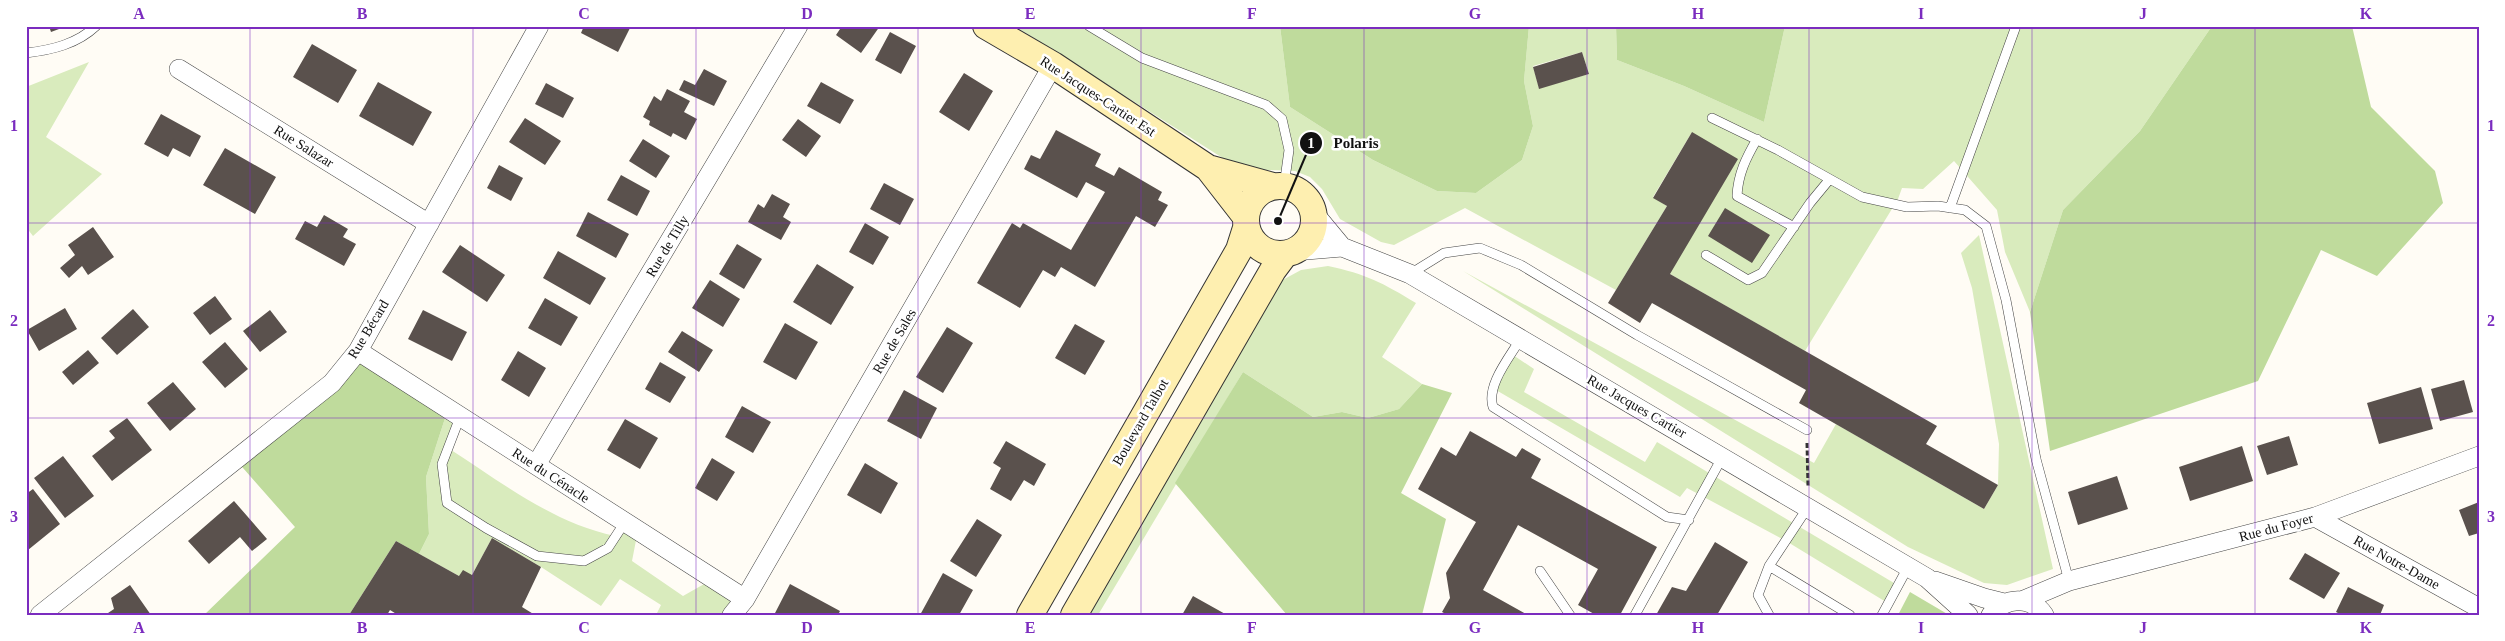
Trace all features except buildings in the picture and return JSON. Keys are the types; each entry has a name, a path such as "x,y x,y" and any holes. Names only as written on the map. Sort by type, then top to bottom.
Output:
{"main road":[{"name":"Rue Jacques-Cartier Est","path":"986,26 1053,65 1208,168 1279,186"},
{"name":"Rue Jacques-Cartier Est","path":"1208,168 1246,222"},
{"path":"1074,615 1273,270 1310,236 1314,228 1313,212 1307,198 1292,188 1279,186 1256,196 1250,204 1246,222 1250,238 1262,250 1271,253 1290,253"},
{"name":"Boulevard Talbot","path":"1030,615 1234,258 1246,222"}],"street":[{"name":"Rue Bécard","path":"40,615 332,383 358,351 539,26"},
{"name":"Rue de Tilly","path":"536,465 798,26"},
{"name":"Rue de Sales","path":"732,615 745,599 1053,65"},
{"name":"Rue Salazar","path":"179,69 429,224"},
{"name":"Rue Jacques Cartier","path":"1313,212 1342,246 1410,274 1723,456 1927,578 1984,598 1997,609"},
{"name":"Rue Jacques Cartier","path":"1290,253 1342,246"},
{"name":"Rue du Cénacle","path":"358,351 745,599"},
{"name":"Rue du Foyer","path":"1997,609 2069,581 2315,517 2479,456"},
{"name":"Rue Notre-Dame","path":"2315,517 2479,608"},
{"name":"Rue Jacques Cartier","path":"1927,578 1968,615"},
{"path":"2049,615 2069,581"},
{"path":"2024,600 2034,604 2044,615"}],"lane":[{"path":"26,53 49,50 84,38 96,26"},
{"path":"1089,26 1142,58 1266,104 1282,120 1290,150 1279,186"},
{"path":"1950,208 2016,26"},
{"path":"1712,118 1757,139 1862,197 1907,207 1965,210 1986,226 2006,300 2036,459 2069,581"},
{"path":"1757,139 1745,160 1738,178 1737,196 1794,227"},
{"path":"1706,255 1748,280 1762,273 1829,180"},
{"path":"1410,274 1444,253 1480,248 1522,265 1637,335 1807,430"},
{"path":"1521,338 1494,386 1490,398 1493,407 1667,517 1688,520"},
{"path":"460,417 442,464 447,503 478,523 537,556 584,561 608,548 624,522"},
{"path":"1634,615 1723,456"},
{"path":"1769,615 1758,595 1769,566 1808,506"},
{"path":"1769,566 1850,615"},
{"path":"1882,615 1908,567"},
{"path":"1540,571 1570,615"}],"path":[{"path":"1807,430 1808,506"}],"green space":[{"path":"1015,26 1280,26 1290,107 1373,160 1437,191 1476,193 1522,160 1533,126 1524,81 1529,26 1616,26 1617,60 1684,86 1764,122 1785,26 2212,26 2140,131 2063,210 2030,312 2005,252 1997,210 1954,161 1923,189 1902,188 1898,199 1805,351 1670,274 1692,132 1653,197 1667,206 1616,290 1465,208 1394,245 1381,242 1340,219 1322,189 1310,177 1295,171 1240,169","holes":["1582,52 1589,74 1539,88 1533,66"]},
{"path":"1280,26 1529,26 1524,81 1533,126 1522,160 1476,193 1437,191 1373,160 1290,107"},
{"path":"1616,26 1785,26 1764,122 1684,86 1617,60"},
{"path":"2212,26 2352,26 2371,107 2435,171 2443,203 2377,276 2321,250 2258,381 2050,451 2030,312 2063,210 2140,131"},
{"path":"89,62 46,137 102,174 33,236 26,227 26,87"},
{"path":"1979,235 2053,569 2007,585 1984,583 1908,547 1463,271 1814,463 1836,424 1984,509 1998,485 1999,444 1972,288 1961,253"},
{"path":"1328,266 1353,272 1374,280 1416,303 1382,357 1422,384 1399,409 1368,418 1342,412 1313,417 1243,372 1098,615 1082,615 1277,283 1301,270"},
{"path":"358,351 448,409 426,477 429,534 419,554 396,541 349,615 204,615 295,527 236,460"},
{"path":"1513,355 1534,369 1524,392 1645,462 1657,442 1894,583 1886,602 1786,541 1687,488 1680,497 1496,390"},
{"path":"1243,372 1313,417 1342,412 1368,418 1399,409 1422,384 1452,393 1401,493 1446,519 1422,615 1287,615 1175,483"},
{"path":"448,409 460,417 448,448 528,500 570,522 592,530 615,536 625,522 638,530 632,561 683,596 713,579 745,599 732,615 656,615 661,605 620,579 601,606 492,538 472,575 459,576 419,554 429,534 426,477"},
{"path":"1910,592 1949,615 1898,615"}],"place":[{"name":"Polaris","path":"1278,221"}]}
